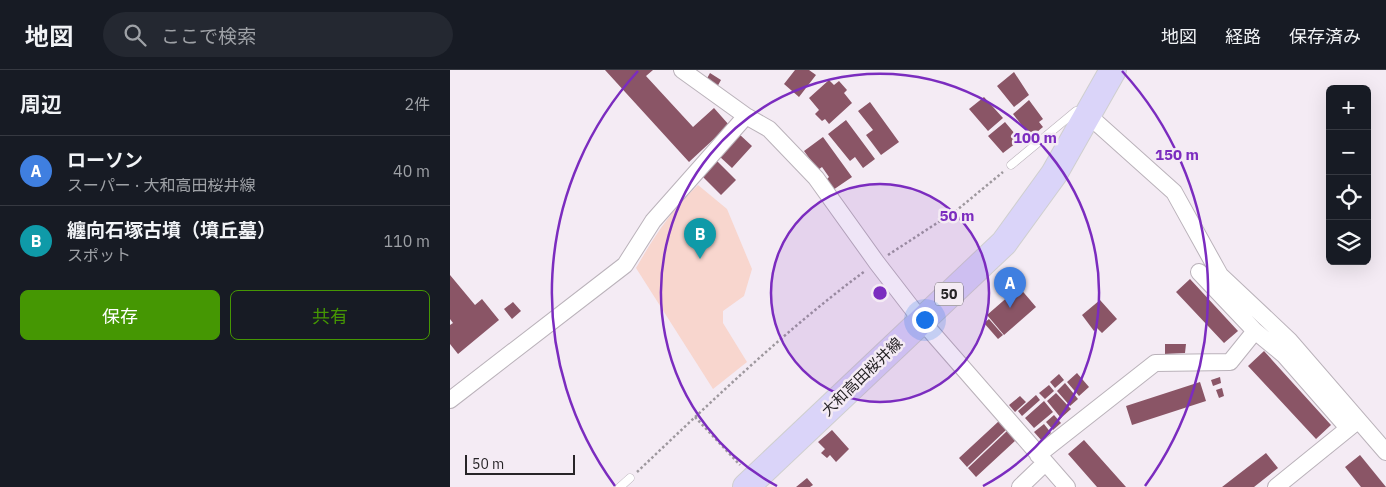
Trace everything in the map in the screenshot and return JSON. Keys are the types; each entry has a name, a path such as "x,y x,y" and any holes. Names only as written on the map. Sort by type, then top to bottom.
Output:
{"main road":[{"name":"大和高田桜井線","path":"753,485 922,320 965,288 1004,243 1054,174 1114,70"}],"street":[{"path":"682,70 746,116 770,130 816,178 876,263 922,320 951,347 1067,487"},
{"path":"1088,115 1174,192 1220,275 1289,340 1353,424"},
{"path":"450,400 625,265 653,221 746,116"},
{"path":"1199,272 1255,331 1284,355 1353,424 1386,452"},
{"path":"1020,487 1042,459 1154,363 1230,362 1255,331"},
{"path":"1276,487 1353,424"}],"lane":[{"path":"1011,165 1076,111 1088,115"},
{"path":"620,487 630,478"}],"path":[{"path":"630,478 695,417 834,294 876,263 957,210 1011,165"},
{"path":"695,417 753,485"}],"shaded area":[{"path":"698,185 727,209 752,269 744,296 723,311 723,323 747,362 713,389 636,268 664,224 679,204"}],"building":[{"path":"605,70 653,70 646,76 693,127 714,108 729,125 689,162"},
{"path":"795,70 809,70 816,75 799,97 784,84"},
{"path":"1014,72 1029,95 1014,107 997,86"},
{"path":"710,73 721,80 716,89 705,82"},
{"path":"829,80 834,85 839,81 847,90 844,93 852,103 829,124 825,119 822,121 815,114 819,110 809,98"},
{"path":"984,97 1003,118 988,131 969,109"},
{"path":"1029,100 1043,119 1039,122 1043,127 1031,137 1013,114"},
{"path":"870,102 899,142 881,155 866,135 873,130 858,111"},
{"path":"846,120 875,159 863,168 855,157 850,161 828,134"},
{"path":"1005,122 1020,140 1003,153 988,136"},
{"path":"739,134 752,146 732,168 719,156"},
{"path":"823,137 852,177 833,190 826,180 829,177 822,167 818,170 804,151"},
{"path":"717,161 736,180 721,195 702,176"},
{"path":"450,275 475,305 482,299 499,320 458,354 450,344 450,325 453,323 450,319"},
{"path":"1190,279 1238,331 1224,343 1176,292"},
{"path":"1019,287 1036,307 1004,335 987,315"},
{"path":"1100,300 1117,319 1102,333 1097,328 1094,331 1082,315"},
{"path":"513,302 521,311 512,319 504,309"},
{"path":"989,319 1003,335 998,339 984,323"},
{"path":"1165,344 1186,344 1185,353 1165,354"},
{"path":"1264,351 1331,425 1316,439 1248,366"},
{"path":"1077,373 1089,387 1079,396 1067,382"},
{"path":"1059,374 1064,380 1055,388 1050,382"},
{"path":"1220,377 1221,383 1213,386 1211,380"},
{"path":"1200,382 1206,401 1132,425 1126,406"},
{"path":"1065,383 1078,399 1070,406 1057,391"},
{"path":"1049,385 1054,391 1045,399 1039,393"},
{"path":"1222,388 1224,396 1219,398 1216,390"},
{"path":"1056,393 1071,409 1061,418 1047,401"},
{"path":"1036,395 1040,400 1022,416 1018,411"},
{"path":"1020,396 1026,402 1015,412 1009,405"},
{"path":"1044,401 1053,412 1034,428 1025,418"},
{"path":"1054,415 1061,423 1053,430 1046,422"},
{"path":"999,421 1007,429 967,467 959,458"},
{"path":"1044,424 1051,433 1042,441 1034,432"},
{"path":"832,430 849,449 836,462 830,455 827,458 821,453 825,449 818,442"},
{"path":"1007,431 1016,440 976,477 968,468"},
{"path":"1084,440 1126,487 1097,487 1068,454"},
{"path":"1266,453 1278,468 1254,487 1222,487"},
{"path":"1360,455 1386,487 1361,487 1345,467"},
{"path":"807,478 813,485 810,487 796,487"}],"place":[{"name":"纏向石塚古墳（墳丘墓）","path":"700,259"},
{"name":"ローソン","path":"1010,308"}]}
